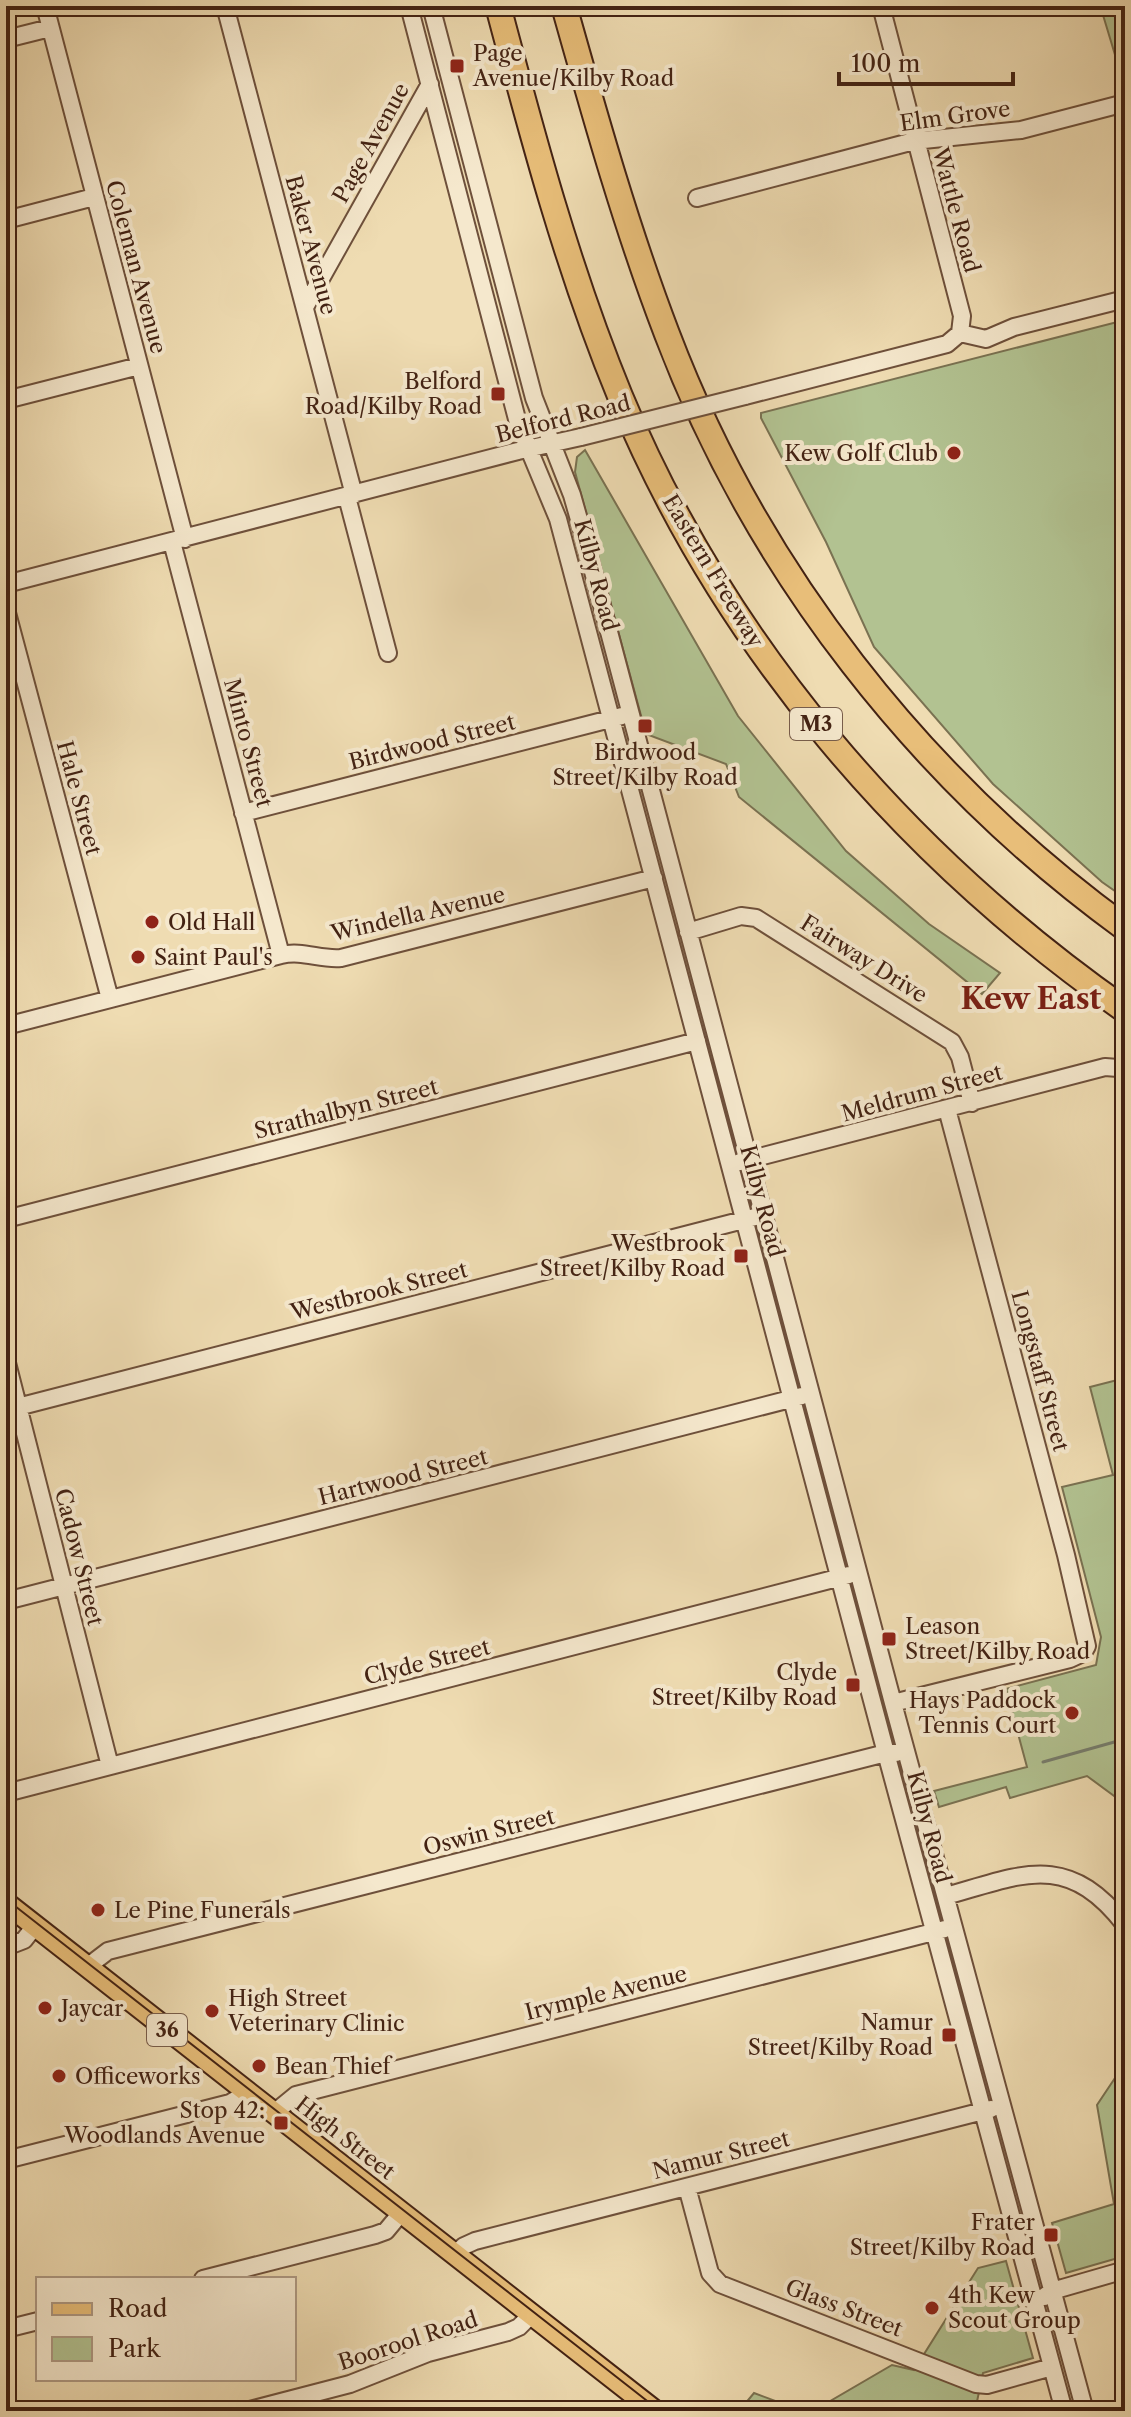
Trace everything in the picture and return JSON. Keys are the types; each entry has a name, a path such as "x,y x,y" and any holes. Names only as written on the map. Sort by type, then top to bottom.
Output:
{"highway":[{"name":"Eastern Freeway","path":"498,6 545,178 591,322 638,436 718,586 751,637 812,719 858,775 915,835 977,894 1043,950 1125,1010"},
{"path":"564,6 620,198 667,336 724,461 756,521 830,634 903,725 995,821 1047,867 1125,928"}],"main road":[{"name":"High Street","path":"6,1903 655,2411"}],"street":[{"name":"Coleman Avenue","path":"45,6 139,366 178,541"},
{"name":"Baker Avenue","path":"225,6 305,307 388,653"},
{"name":"Kilby Road","path":"409,6 518,423 558,519 1064,2411"},
{"name":"Kilby Road","path":"431,6 534,398 576,508 906,1752 1085,2411"},
{"name":"Wattle Road","path":"881,6 962,316 960,333"},
{"path":"6,39 50,28"},
{"path":"423,61 444,56"},
{"name":"Page Avenue","path":"305,307 430,84"},
{"name":"Elm Grove","path":"697,198 914,141 1021,130 1125,103"},
{"path":"6,220 94,197"},
{"path":"474,253 494,248"},
{"name":"Belford Road","path":"6,584 947,344 960,333 986,339 1014,327 1125,299"},
{"path":"6,400 139,366"},
{"name":"Minto Street","path":"178,541 243,813 281,955"},
{"name":"Hale Street","path":"6,609 110,999"},
{"name":"Birdwood Street","path":"243,813 631,714"},
{"name":"Windella Avenue","path":"6,1026 281,955 299,952 341,958 654,878"},
{"name":"Fairway Drive","path":"688,932 745,915 756,918 952,1042 960,1057 972,1103"},
{"name":"Strathalbyn Street","path":"6,1219 697,1041"},
{"name":"Meldrum Street","path":"730,1166 1105,1067 1125,1072"},
{"name":"Longstaff Street","path":"893,1703 1070,1659 1083,1653 1087,1646 1073,1581 947,1109"},
{"name":"Westbrook Street","path":"12,1408 764,1215"},
{"name":"Cadow Street","path":"6,1359 12,1408 64,1586 110,1766"},
{"name":"Hartwood Street","path":"6,1601 811,1394"},
{"name":"Clyde Street","path":"6,1793 858,1572"},
{"name":"Oswin Street","path":"87,1967 108,1951 886,1753 906,1752"},
{"path":"946,1896 1016,1876 1050,1874 1088,1890 1125,1925"},
{"path":"6,1947 24,1940 35,1926"},
{"name":"Irymple Avenue","path":"274,2113 290,2098 308,2092 954,1927"},
{"path":"6,2160 230,2103 248,2092"},
{"name":"Namur Street","path":"454,2255 475,2241 1002,2106"},
{"name":"Glass Street","path":"687,2187 710,2273 720,2284 976,2384 987,2385 1052,2367"},
{"path":"211,2277 375,2235 386,2231 401,2213"},
{"path":"1035,2305 1052,2291 1125,2270"},
{"name":"Boorool Road","path":"246,2411 350,2384 428,2353 508,2332 519,2327 531,2315"},
{"path":"6,2329 36,2322"}],"green space":[{"path":"1125,9 1125,88 1103,15"},
{"name":"Kew Golf Club","path":"1125,320 1125,898 1102,882 993,784 874,647 826,542 761,413"},
{"path":"585,450 738,716 846,851 929,924 1000,973 982,994 739,797 726,764 646,734 575,472 577,457"},
{"path":"1125,1378 1125,1804 1087,1776 1010,1798 1006,1787 939,1807 934,1791 1027,1767 1006,1689 1096,1665 1101,1637 1062,1487 1113,1475 1090,1387"},
{"path":"1125,2063 1125,2256 1066,2273 1052,2223 1114,2204 1097,2105"},
{"path":"1006,2261 1033,2358 983,2373 975,2411 739,2411 754,2393 794,2408 801,2404 825,2404 892,2365 914,2370 978,2268"}],"waterway":[{"path":"1043,1762 1125,1739"}],"tram line":[{"path":"6,1899 660,2411"}],"place":[{"name":"Page Avenue/Kilby Road","path":"457,66"},
{"name":"Belford Road/Kilby Road","path":"498,394"},
{"name":"Kew Golf Club","path":"954,453"},
{"name":"Birdwood Street/Kilby Road","path":"645,726"},
{"name":"Old Hall","path":"152,922"},
{"name":"Saint Paul's","path":"138,957"},
{"name":"Westbrook Street/Kilby Road","path":"741,1256"},
{"name":"Leason Street/Kilby Road","path":"889,1639"},
{"name":"Clyde Street/Kilby Road","path":"853,1685"},
{"name":"Hays Paddock Tennis Court","path":"1072,1713"},
{"name":"Le Pine Funerals","path":"98,1910"},
{"name":"Jaycar","path":"45,2008"},
{"name":"High Street Veterinary Clinic","path":"212,2011"},
{"name":"Namur Street/Kilby Road","path":"949,2035"},
{"name":"Bean Thief","path":"259,2066"},
{"name":"Officeworks","path":"59,2076"},
{"name":"Stop 42: Woodlands Avenue","path":"281,2123"},
{"name":"Frater Street/Kilby Road","path":"1051,2235"},
{"name":"4th Kew Scout Group","path":"932,2308"}],"district":[{"name":"Kew East","path":"1031,998"}]}
